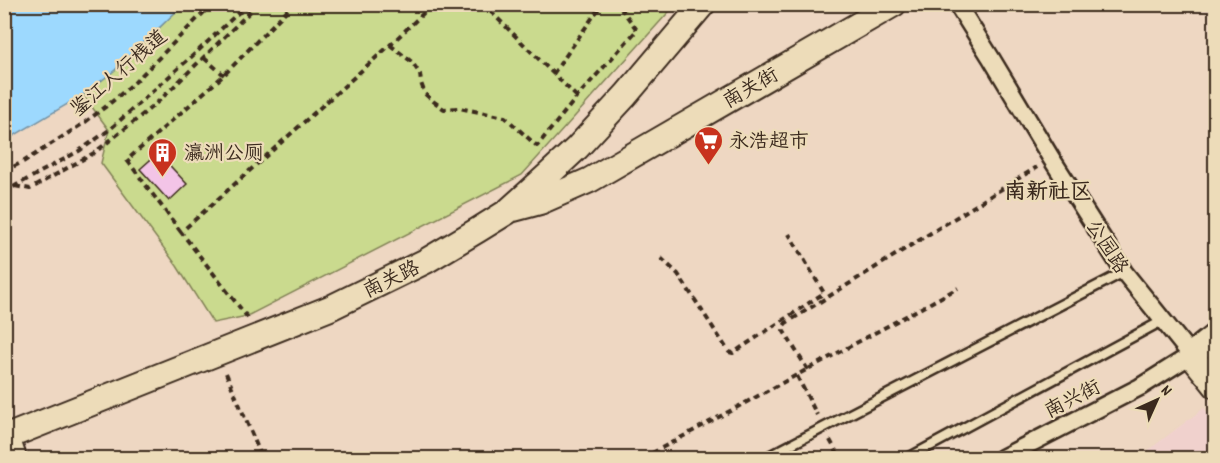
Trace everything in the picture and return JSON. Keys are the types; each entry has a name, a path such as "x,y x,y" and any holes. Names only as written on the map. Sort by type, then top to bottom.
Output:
{"street":[{"name":"南关路","path":"8,445 218,353 330,308 426,261 507,212 577,147 626,95 703,4"},
{"name":"南关街","path":"507,212 540,202 590,180 894,4"},
{"name":"公园路","path":"957,4 1124,272 1215,386"},
{"path":"1191,355 1215,335"},
{"name":"南兴街","path":"1006,458 1140,387 1191,355"}],"lane":[{"path":"765,459 1124,272"},
{"path":"908,459 1162,321"}],"path":[{"name":"鉴江人行栈道","path":"4,171 23,162 108,105 193,26 212,4"},
{"path":"4,192 79,151 109,130 199,50 238,13 244,4"},
{"path":"238,13 253,4"},
{"path":"15,186 30,189 94,153 160,100 258,4"},
{"path":"261,335 127,160 224,75 293,4"},
{"path":"181,232 433,4"},
{"path":"483,4 577,97"},
{"path":"553,74 602,4"},
{"path":"390,45 412,62 420,74 425,94 444,109 459,108 505,117 537,146 637,30 618,4"},
{"path":"204,58 224,75"},
{"path":"783,328 786,323 1051,158"},
{"path":"661,258 678,274 729,352 733,353 824,293 789,234"},
{"path":"643,459 958,288"},
{"path":"779,322 808,370"},
{"path":"218,353 262,459"}],"shaded area":[{"path":"1204,408 1215,423 1215,458 1138,458"}],"green space":[{"path":"183,5 675,5 522,175 247,316 213,323 177,266 101,163 109,130 83,95 115,70"}],"water":[{"path":"4,5 183,5 115,70 83,95 5,141"}],"building":[{"name":"瀛洲公厕","path":"158,153 187,184 169,201 140,169"}],"place":[{"name":"永浩超市","path":"708,166"},
{"name":"瀛洲公厕","path":"163,178"}],"district":[{"name":"南新社区","path":"1048,190"}]}
